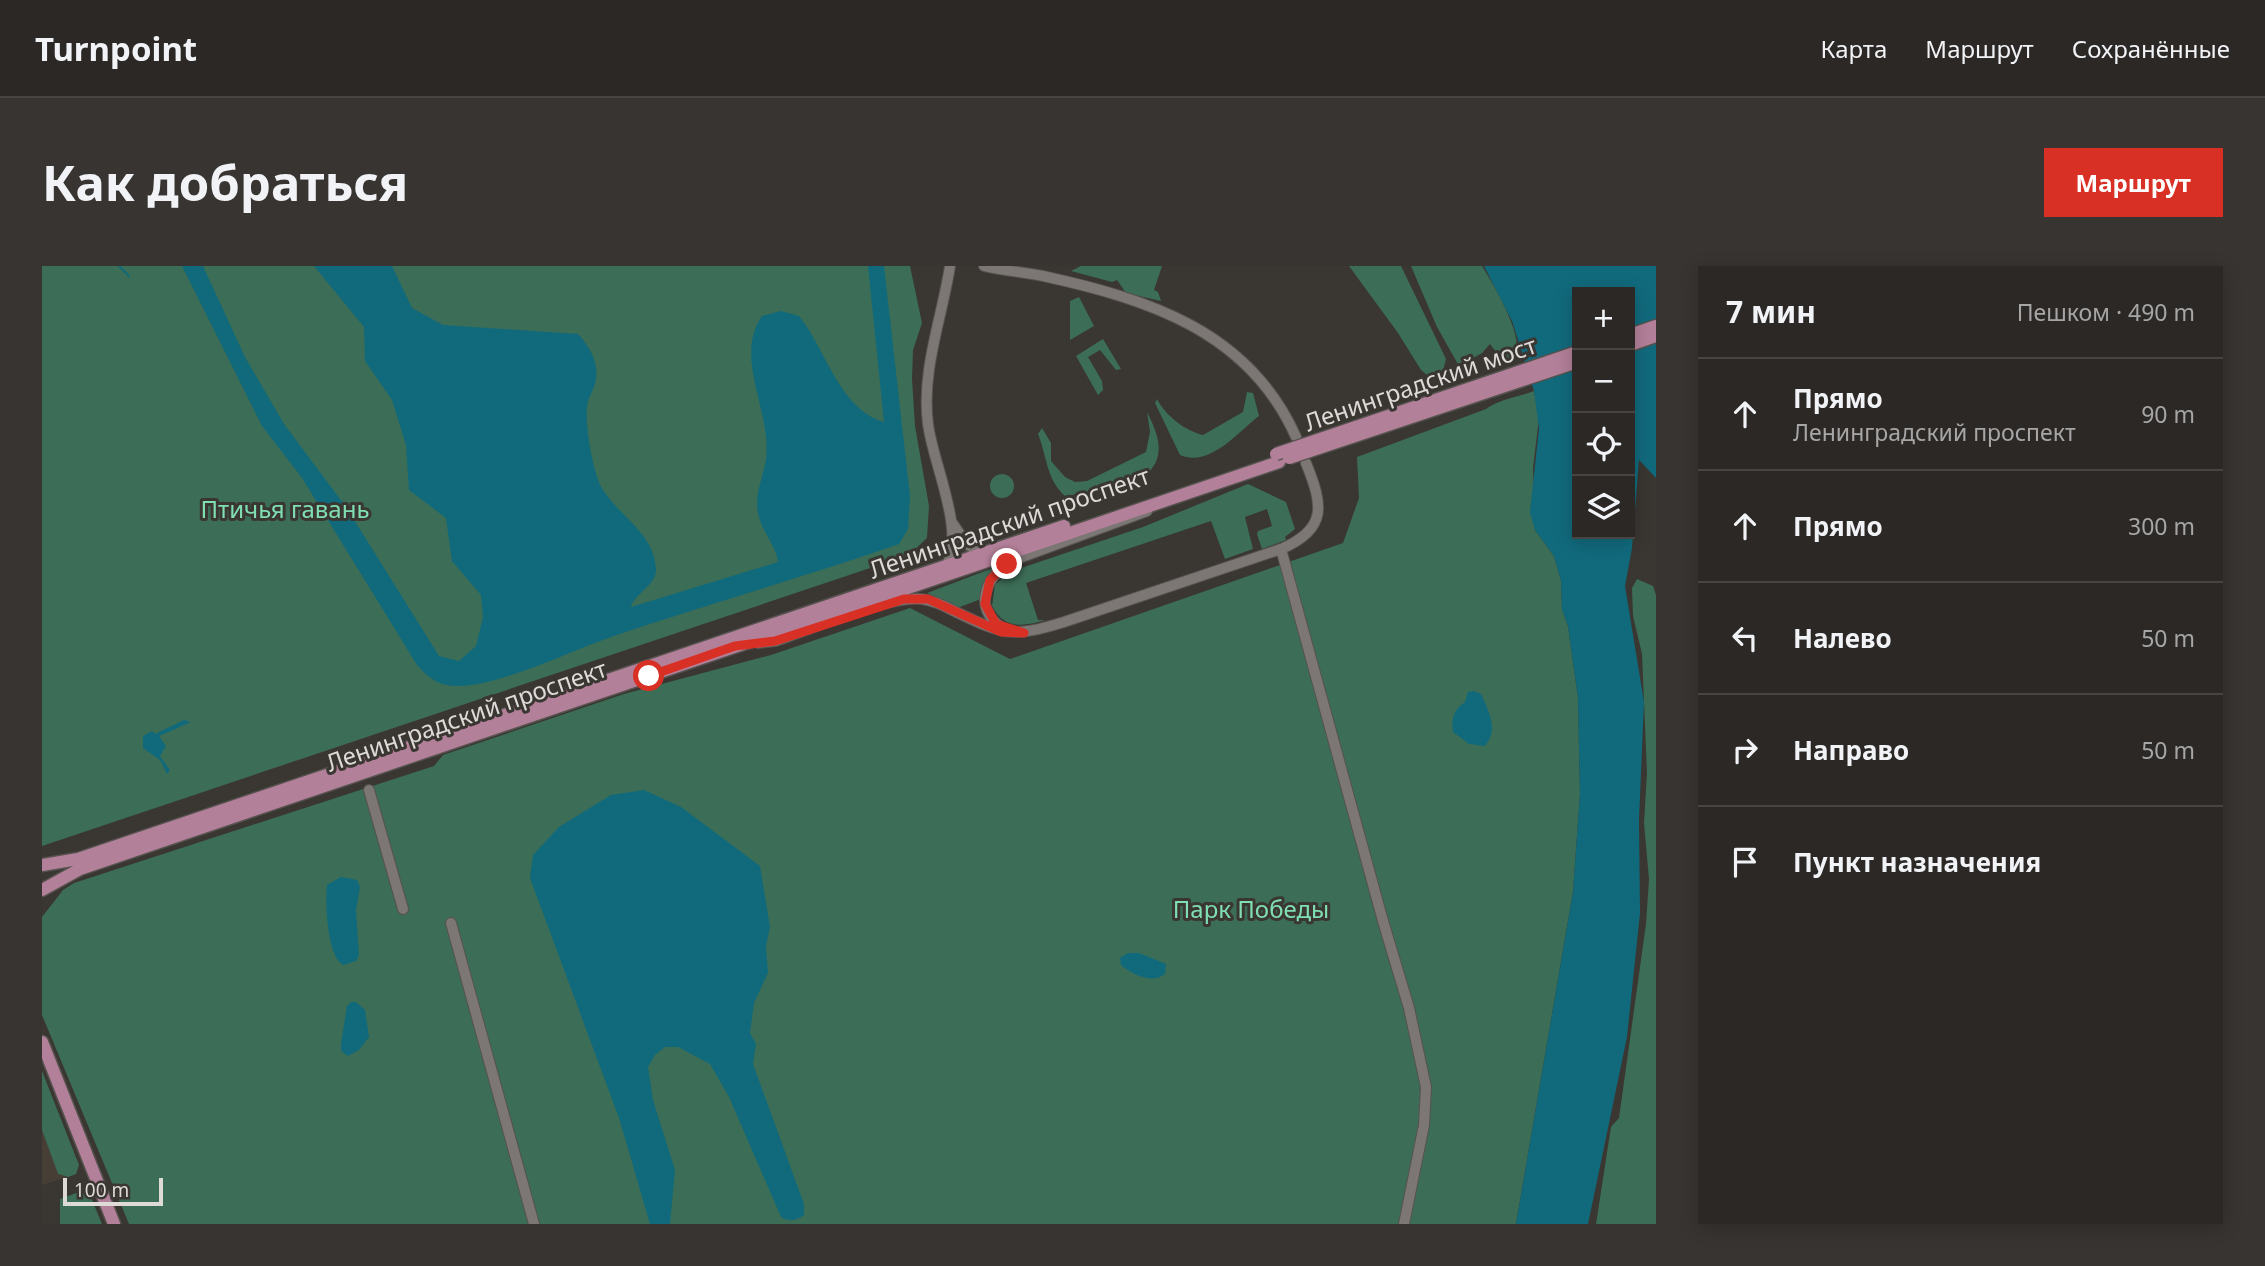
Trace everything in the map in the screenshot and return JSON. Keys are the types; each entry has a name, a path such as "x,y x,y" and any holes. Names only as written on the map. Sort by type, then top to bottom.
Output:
{"main road":[{"path":"1635,333 1656,326"},
{"path":"1635,343 1656,336"},
{"name":"Ленинградский мост","path":"1277,458 1572,354"},
{"name":"Ленинградский мост","path":"1277,458 1572,364"},
{"name":"Ленинградский проспект","path":"42,890 65,875 1166,500 1277,458"},
{"name":"Ленинградский проспект","path":"42,866 78,859 947,565 1277,458"},
{"path":"42,1042 114,1224"}],"street":[{"path":"947,565 953,548 951,521 929,433 926,393 950,266"},
{"path":"984,266 1052,278 1152,307 1202,330 1249,368 1275,400 1296,437"},
{"path":"735,646 775,641 888,603 917,598 939,604 1001,632 1024,633 1281,549 1306,536 1316,522 1317,493 1306,463"},
{"path":"1024,633 996,624 986,609 985,592 997,571 1014,561 1136,517 1166,500"},
{"path":"951,521 966,543 980,554"},
{"path":"1281,549 1382,920 1393,949 1426,1087 1424,1125 1404,1224"},
{"path":"369,790 403,909"},
{"path":"451,923 534,1224"}],"shaded area":[{"path":"42,1130 58,1174 68,1177 42,1185"}],"green space":[{"name":"Птичья гавань","path":"42,266 910,266 922,323 913,350 912,379 915,426 929,506 927,538 909,555 42,846"},
{"path":"1081,266 1162,266 1154,290 1158,292 1161,301 1126,293 1117,280 1112,282 1071,271"},
{"path":"1349,266 1401,266 1446,359 1442,375 1433,380 1421,370 1398,333"},
{"path":"1411,266 1482,266 1509,315 1514,330 1517,355 1512,364 1505,364 1490,344 1482,353 1459,366 1437,327"},
{"path":"1079,297 1094,326 1070,340 1070,301"},
{"path":"1103,339 1121,369 1116,370 1100,350 1088,357 1102,381 1103,390 1098,395 1076,356"},
{"name":"Парк Победы","path":"1534,391 1539,418 1533,468 1535,530 1554,556 1561,581 1562,609 1568,626 1578,698 1580,794 1573,892 1516,1224 129,1224 42,1015 42,917 63,890 74,883 434,766 443,755 624,694 771,655 910,608 1010,659 1343,543 1359,498 1357,457 1486,409 1503,400"},
{"path":"1247,392 1253,393 1259,416 1223,446 1213,452 1191,458 1180,455 1155,403 1157,399 1176,421 1203,435 1243,412"},
{"path":"1147,412 1157,435 1159,450 1150,471 1085,493 1065,496 1054,482 1048,467 1038,434 1042,428 1051,443 1051,461 1065,477 1075,482 1087,481 1146,452 1150,432"},
{"path":"1002,474 1011,477 1014,486 1011,495 1002,498 993,495 990,486 993,477"},
{"path":"1248,484 1286,502 1295,529 1285,537 1286,540 1262,549 1258,531 1272,526 1267,509 1245,517 1253,549 1225,559 1211,521 1026,583 1038,620 1045,620 1014,624 1002,619 992,606 995,585 1009,572 1143,527"},
{"path":"1001,565 985,582 981,599 957,608 927,593"},
{"path":"1637,579 1653,586 1656,595 1656,1224 1596,1224 1611,1127 1619,1118 1646,924 1649,879 1644,823 1647,773 1642,654 1633,616 1632,588"},
{"path":"42,1071 79,1165 76,1174 68,1177 58,1174 42,1130"},
{"path":"79,1192 90,1195 102,1224 60,1224 60,1199"}],"water":[{"path":"182,266 203,266 245,357 284,424 346,507 439,656 459,661 476,646 483,617 481,595 452,561 446,518 409,490 406,445 392,400 365,361 364,327 314,266 392,266 412,308 443,325 578,334 591,352 596,365 596,380 588,402 587,426 599,483 610,500 643,535 654,556 656,569 653,580 631,607 778,562 757,509 766,459 766,441 751,349 754,332 762,316 781,311 799,316 844,391 856,405 884,422 868,266 884,266 910,496 908,529 899,544 614,636 518,673 480,684 442,684 417,665 302,478 262,426"},
{"path":"1484,266 1656,266 1656,478 1639,460 1635,510 1635,287 1572,287 1572,539 1633,539 1625,586 1644,702 1639,820 1640,913 1627,1037 1588,1224 1516,1224 1573,892 1580,794 1578,698 1568,626 1562,609 1561,581 1554,556 1535,530 1530,512 1539,428 1534,391 1512,321"},
{"path":"1468,692 1481,694 1491,720 1491,733 1485,746 1469,744 1453,732 1452,723 1456,711 1465,702"},
{"path":"184,720 191,722 159,736 166,746 160,756 170,770 167,774 160,760 143,748 143,736 152,731 155,734"},
{"path":"644,790 681,807 760,866 770,927 766,946 768,973 754,1003 750,1033 756,1044 753,1064 804,1204 804,1215 795,1220 781,1217 729,1097 710,1064 678,1047 665,1047 655,1055 648,1067 653,1100 675,1170 670,1224 650,1224 619,1118 530,878 533,855 559,827 611,795"},
{"path":"341,877 357,880 360,887 356,910 359,955 356,961 343,965 333,951 326,904 327,885"},
{"path":"1128,953 1139,953 1166,964 1165,974 1148,978 1136,975 1121,965 1120,958"},
{"path":"356,1002 365,1010 369,1037 359,1050 348,1056 341,1051 341,1044 347,1006"}],"waterway":[{"path":"119,266 129,276"}],"route":[{"path":"649,676 735,646 775,641 904,599 928,599 1001,632 1024,633 1013,632 996,624 985,604 985,592 992,576 1007,564"}]}
